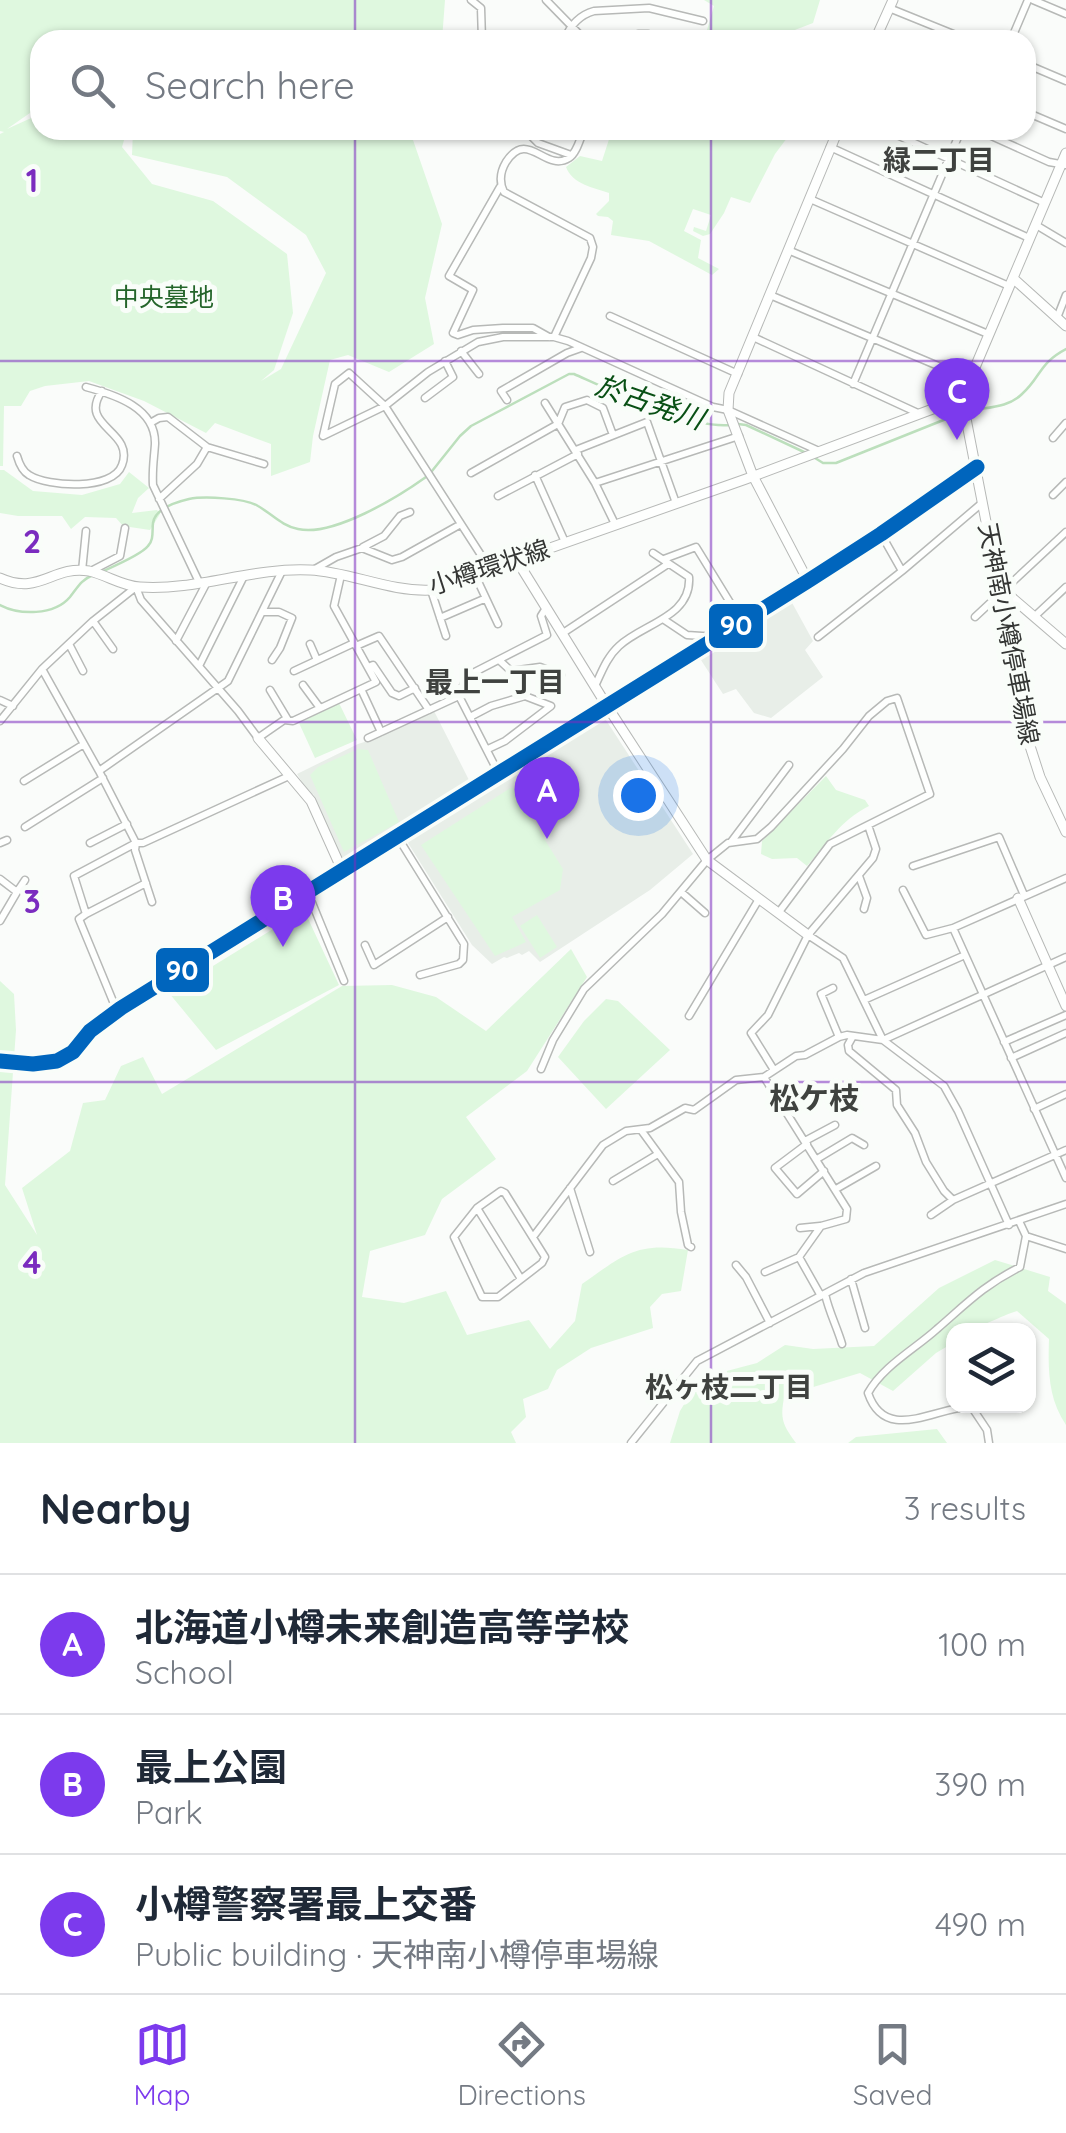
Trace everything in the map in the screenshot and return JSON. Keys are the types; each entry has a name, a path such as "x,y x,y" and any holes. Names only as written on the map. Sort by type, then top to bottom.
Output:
{"street":[{"path":"471,0 481,8 482,30"},
{"path":"546,0 575,30"},
{"path":"1016,30 1030,0 1066,14"},
{"path":"880,30 891,4 947,30"},
{"path":"569,30 586,13 649,8 702,21"},
{"path":"1036,68 1066,82"},
{"path":"1036,116 1066,129"},
{"path":"535,140 572,155"},
{"path":"579,140 572,155 556,161 522,148 515,150 502,170 500,186 449,276 473,290 453,333 533,328 713,407 733,422 812,453"},
{"path":"808,582 753,476 733,422 729,393 834,140"},
{"path":"907,140 1045,203"},
{"path":"852,384 957,140"},
{"path":"1002,140 1063,165"},
{"path":"830,148 1031,239"},
{"path":"963,402 969,379 1066,152"},
{"path":"500,186 510,196 590,238 593,246 592,258 552,337"},
{"path":"809,199 1012,283 1066,326"},
{"path":"1036,226 1066,243"},
{"path":"788,250 988,334"},
{"path":"769,294 969,379"},
{"path":"1057,318 1066,294"},
{"path":"610,316 738,374"},
{"path":"490,569 385,406 350,373 335,384 323,436 385,406 445,360 478,342 504,337 552,337"},
{"path":"753,337 920,414"},
{"path":"507,400 501,390 568,352 583,348"},
{"path":"461,351 479,374"},
{"path":"426,398 454,377 445,360"},
{"path":"86,387 142,411 152,422 154,485 203,582 176,641"},
{"path":"17,456 24,471 40,480 97,483 118,472 124,453 118,438 97,416 95,408 102,391"},
{"path":"472,473 558,424 565,408 586,400 603,408 613,435"},
{"name":"小樽環状線","path":"88,571 136,587 282,570 314,570 407,590 431,590 920,414 963,402"},
{"name":"天神南小樽停車場線","path":"963,402 1029,743 1066,832"},
{"path":"545,403 595,483 615,524"},
{"path":"152,422 168,418 207,446 264,464"},
{"path":"498,496 577,452 647,422 676,503"},
{"path":"595,483 662,462 733,422"},
{"path":"1053,438 1066,423"},
{"path":"159,499 198,464 207,446"},
{"path":"0,1062 57,1061 73,1052 90,1031 116,1011 808,582 976,467"},
{"path":"535,475 565,542"},
{"path":"1052,495 1066,482"},
{"path":"818,636 983,502"},
{"path":"314,570 384,536 400,516 410,512"},
{"path":"362,548 392,560 461,524"},
{"path":"0,578 24,585 60,573 88,571 120,556 125,528"},
{"path":"86,531 88,571"},
{"path":"975,617 1066,532"},
{"path":"881,534 902,571"},
{"path":"563,633 665,562 696,547 742,622"},
{"path":"595,686 608,657 623,642 678,608 688,592 689,577 653,553"},
{"path":"516,559 706,860 843,958 883,1040 944,1086 1009,1224"},
{"path":"25,826 228,681 282,570"},
{"path":"475,574 498,624"},
{"path":"258,738 284,720 293,721 376,682 334,606 341,575"},
{"path":"199,666 244,576"},
{"path":"0,721 68,644 136,587 141,600 312,801 342,870"},
{"path":"1035,616 1066,588"},
{"path":"431,590 446,636"},
{"path":"1000,592 1010,596 1066,644"},
{"path":"440,618 484,599"},
{"path":"368,738 459,696 467,676 547,635 541,616 546,608"},
{"path":"264,612 279,612 292,618 272,660"},
{"path":"664,619 687,635 717,637"},
{"path":"94,621 113,649"},
{"path":"294,671 379,636 430,710"},
{"path":"68,644 84,670"},
{"path":"310,644 318,660"},
{"path":"499,660 511,671 540,667 561,675"},
{"path":"368,667 373,665 392,693 399,696 415,688"},
{"path":"42,670 136,843 152,902"},
{"path":"302,685 320,708"},
{"path":"361,689 381,732"},
{"path":"270,690 288,720"},
{"path":"459,696 499,774"},
{"path":"470,717 525,696 551,706 488,749"},
{"path":"730,843 756,839 771,827 869,716 887,700 896,698 930,794 830,844 779,912"},
{"path":"0,700 13,706"},
{"path":"24,781 84,744"},
{"path":"542,1069 553,1040 584,989 662,914 706,860 730,843 789,765"},
{"path":"86,914 74,876 136,843 178,828 289,776"},
{"path":"90,843 126,824"},
{"path":"774,1070 751,1033 768,1015 808,935 873,858 876,849 868,825"},
{"path":"398,836 464,944 464,960 420,975"},
{"path":"914,866 999,836 1066,1006"},
{"path":"859,875 867,898 864,908"},
{"path":"0,878 16,892"},
{"path":"902,890 926,935 952,928 1066,878"},
{"path":"0,921 25,880"},
{"path":"116,1011 79,919 146,883"},
{"path":"308,891 344,981"},
{"path":"681,892 705,912"},
{"path":"689,1016 760,898"},
{"path":"365,945 374,964 448,917"},
{"path":"952,928 1066,1178"},
{"path":"864,1000 965,956"},
{"path":"533,1237 603,1145 626,1131 641,1130 684,1108 694,1110 736,1080 764,1077 796,1056 839,1038 883,1040 1066,958"},
{"path":"833,988 820,994 839,1038"},
{"path":"1004,1042 1066,1015"},
{"path":"1010,1058 1066,1033"},
{"path":"853,1036 849,1051 896,1090 897,1106 916,1133 926,1162 953,1200"},
{"path":"764,1077 847,1209 846,1219 800,1228"},
{"path":"1034,1109 1066,1094"},
{"path":"824,1171 797,1194 775,1168 806,1142 835,1126"},
{"path":"641,1130 679,1182 681,1212 691,1247"},
{"path":"817,1159 852,1138 864,1145"},
{"path":"932,1215 953,1200 1066,1150"},
{"path":"613,1181 658,1154"},
{"path":"836,1189 876,1166"},
{"path":"570,1188 590,1252"},
{"path":"501,1191 533,1237 545,1257 542,1263 498,1297 482,1297 454,1237 476,1208 501,1191"},
{"path":"631,1443 697,1361 864,1273 1066,1204"},
{"path":"476,1208 521,1279"},
{"path":"989,1443 987,1430 971,1406 893,1424 882,1418 868,1393 884,1373 968,1299 1020,1267 1026,1236 1019,1222"},
{"path":"765,1272 799,1257 821,1226"},
{"path":"1026,1236 1066,1249"},
{"path":"799,1257 823,1295 842,1344"},
{"path":"736,1265 770,1323"},
{"path":"851,1280 865,1328"}],"shaded area":[{"path":"790,599 813,641 805,650 823,677 771,718 754,713 736,689 723,694 699,657"},
{"path":"434,711 471,784 344,860 313,794 297,774"},
{"path":"604,717 693,854 650,890 540,962 529,951 492,964 472,945 408,843 412,835"}],"green space":[{"name":"中央墓地","path":"0,0 445,0 443,30 30,30 30,113 7,129 30,119 30,140 124,140 122,147 152,184 213,201 287,254 293,313 274,370 261,381 281,369 326,273 306,235 227,177 132,155 133,140 413,140 442,224 425,298 434,344 389,372 348,355 330,360 310,462 271,476 271,444 215,423 206,433 144,401 89,381 45,386 30,391 21,406 4,406 0,466 0,134 4,132 0,131"},
{"path":"704,0 820,0 813,23 795,30 707,30 714,6"},
{"path":"609,140 786,140 750,203 731,197 710,234 703,236 693,231 694,227 706,231 711,215 693,209 684,231 701,240 698,258 719,269 712,275 649,241 611,235 613,221 596,214 609,201 609,193 578,182 566,167 580,156 602,161"},
{"path":"0,470 33,491 82,495 120,484 129,472 149,488 138,498 132,513 157,510 160,514 150,530 123,526 116,518 85,517 71,529 62,516 0,513"},
{"path":"339,703 357,740 315,758 299,723"},
{"path":"358,749 368,750 399,822 344,852 310,775 318,767"},
{"path":"826,776 836,790 865,800 869,806 842,825 807,866 797,858 772,859 761,854 762,841"},
{"path":"512,787 563,869 560,890 512,917 526,942 495,956 421,845"},
{"path":"304,910 339,985 216,1050 169,993"},
{"path":"537,915 557,947 540,958 520,926"},
{"path":"571,949 587,977 527,1071 466,1117 496,1159 442,1199 425,1235 370,1251 362,1297 404,1303 446,1291 467,1335 529,1320 550,1349 575,1321 582,1284 642,1249 688,1250 681,1291 662,1294 650,1307 653,1328 591,1348 557,1370 548,1389 523,1399 526,1417 511,1432 516,1443 0,1443 0,981 14,994 16,1030 5,1185 37,1235 22,1188 70,1151 83,1103 105,1100 121,1066 143,1057 162,1094 342,986 392,985 436,997 486,1031"},
{"path":"606,999 618,1001 670,1050 606,1109 558,1057"},
{"path":"995,1260 1050,1277 1048,1291 1066,1304 1066,1425 1052,1394 1049,1339 1036,1323 1017,1311 987,1323 946,1323 946,1347 893,1391 860,1373 785,1393 783,1420 796,1443 670,1443 680,1411 697,1383 757,1363 785,1345 813,1349 874,1346 939,1288"},
{"path":"937,1429 947,1443 848,1443 856,1437"}],"waterway":[{"name":"於古発川","path":"969,411 1016,399 1045,365 1066,349"},
{"name":"於古発川","path":"432,471 471,426 569,374 674,415 730,425"},
{"name":"於古発川","path":"815,458 823,463 836,463 961,413"},
{"name":"於古発川","path":"738,424 804,452"},
{"name":"於古発川","path":"101,572 144,549 151,541 158,514 184,500 244,501 287,525 312,530 365,514 426,477"},
{"name":"於古発川","path":"0,605 17,611 46,611 63,603 93,575"}],"transit line":[{"name":"90","path":"0,1061 33,1064 57,1061 73,1052 90,1031 121,1008 808,581 977,467"}],"place":[{"name":"小樽警察署最上交番","path":"957,440"},
{"name":"北海道小樽未来創造高等学校","path":"547,839"},
{"name":"最上公園","path":"283,947"}],"district":[{"name":"緑二丁目","path":"939,160"},
{"name":"最上一丁目","path":"495,682"},
{"name":"松ケ枝","path":"814,1099"},
{"name":"松ヶ枝二丁目","path":"729,1387"}]}
